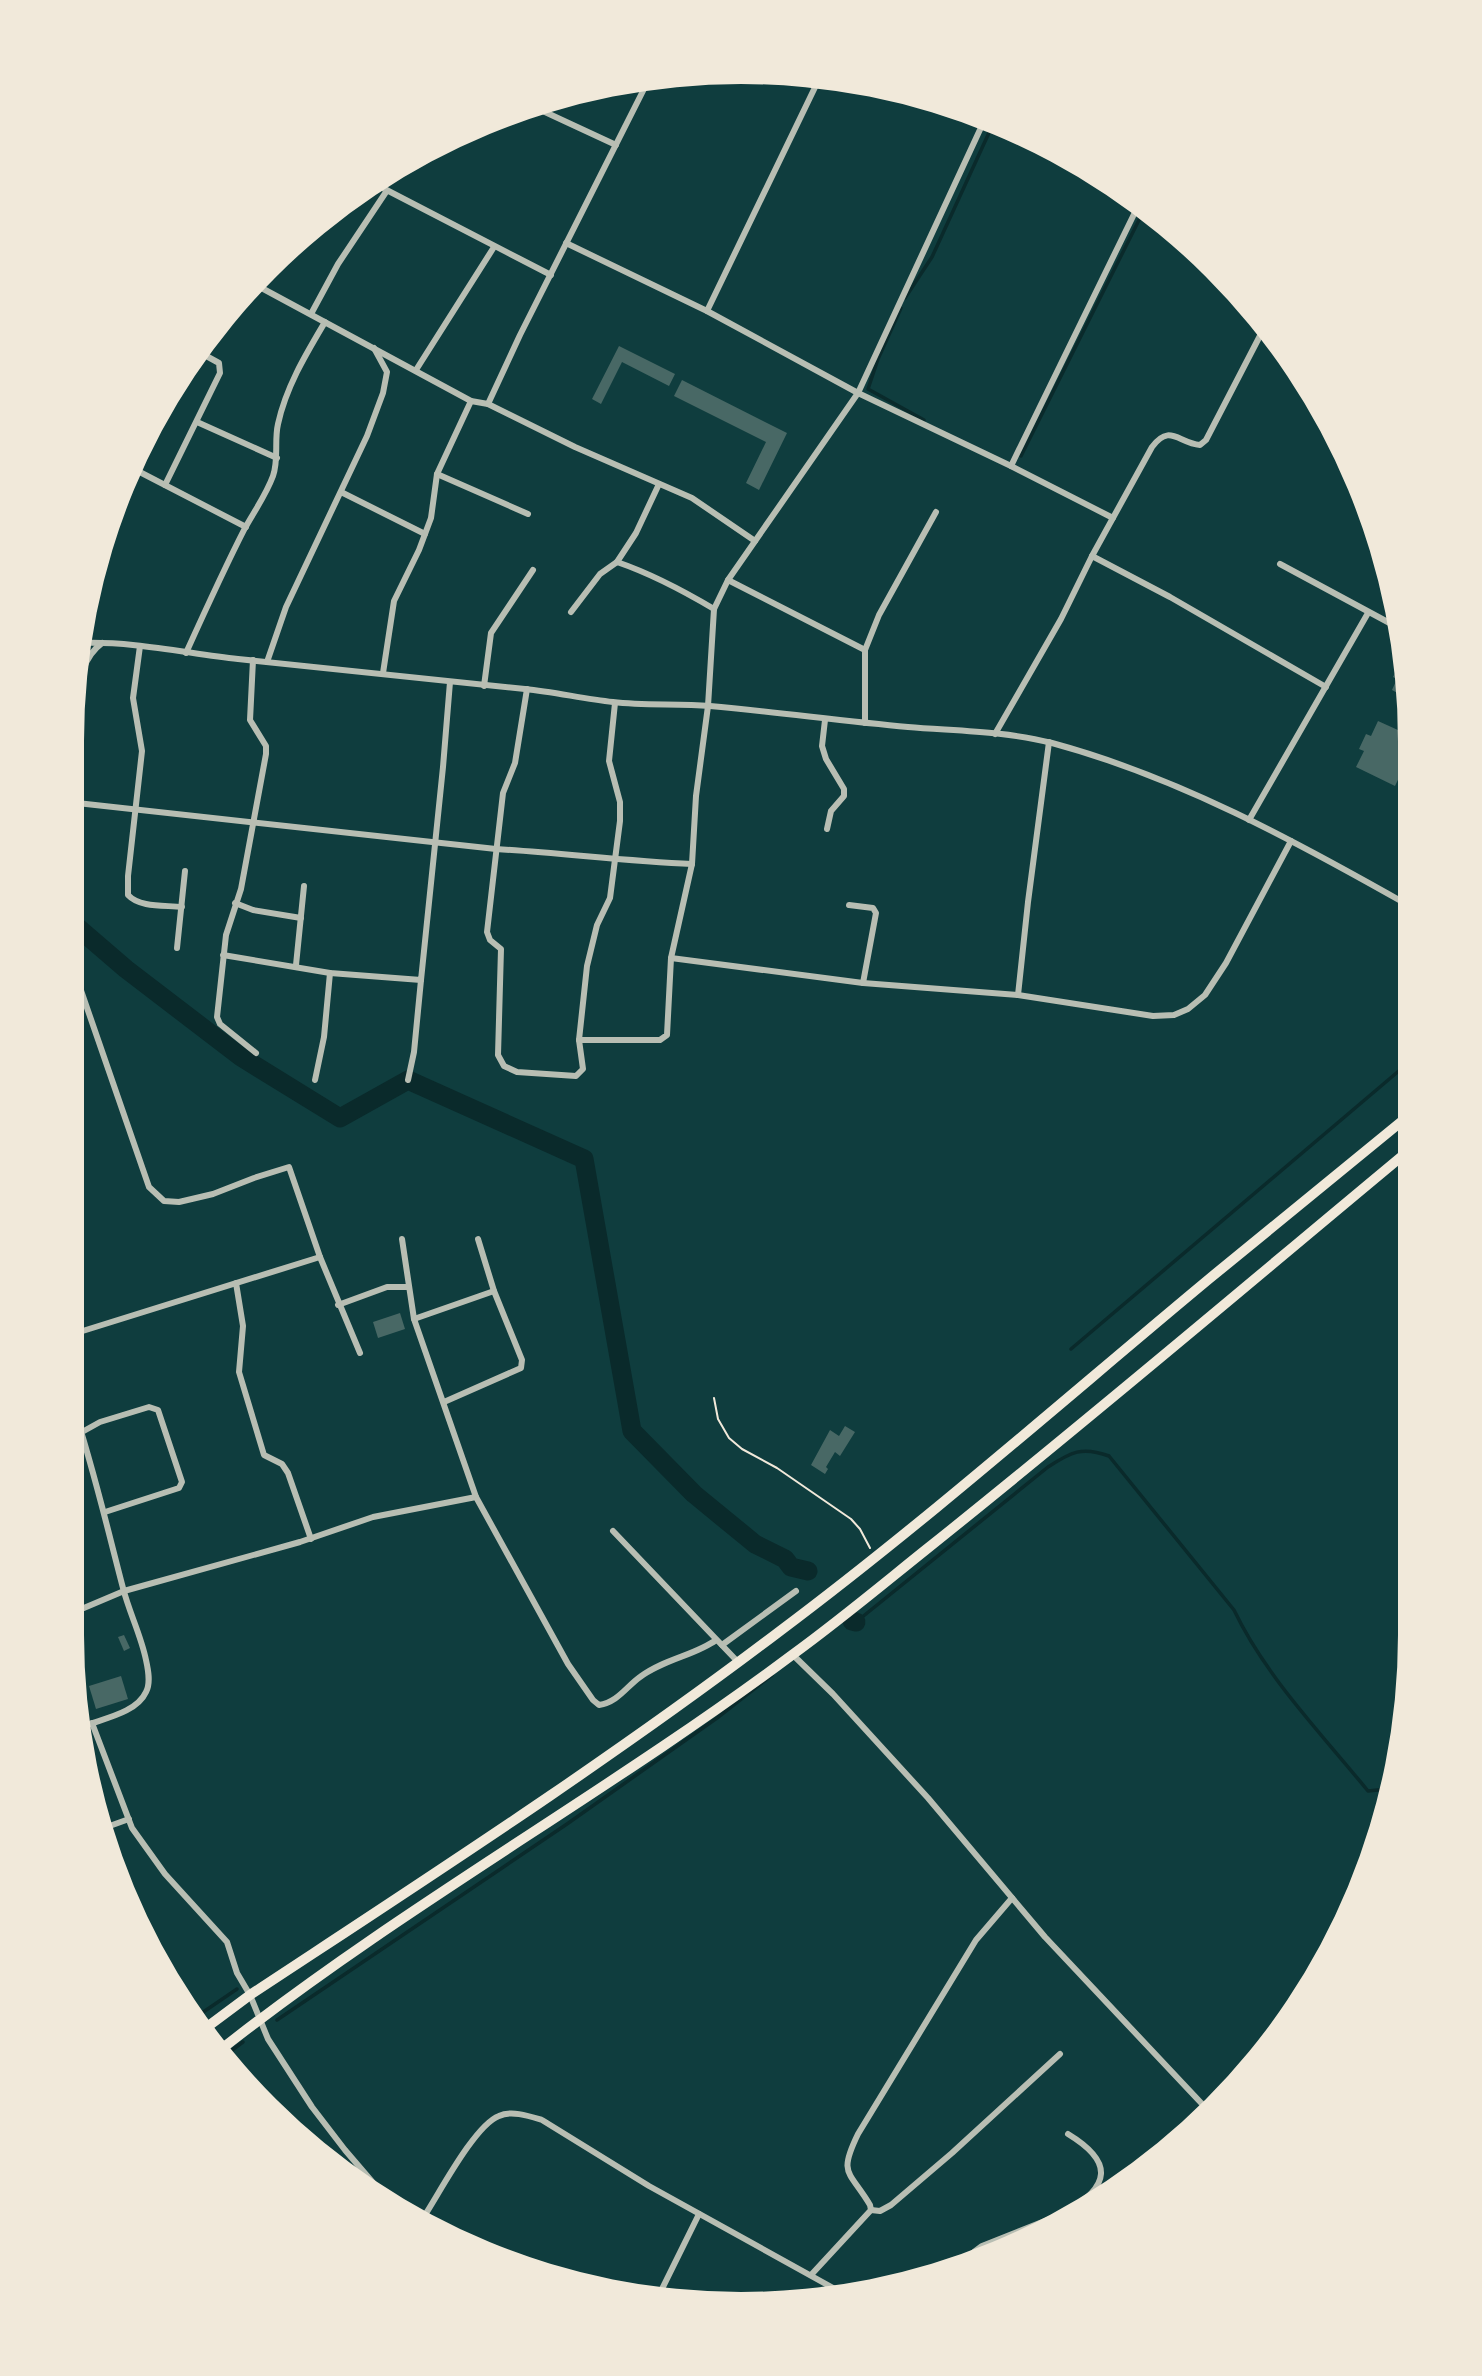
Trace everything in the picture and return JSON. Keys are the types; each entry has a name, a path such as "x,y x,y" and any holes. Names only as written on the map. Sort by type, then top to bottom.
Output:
{"highway":[{"path":"212,2023 250,1995 622,1748 821,1600 1398,1124"},
{"path":"228,2044 378,1934 701,1721 793,1655 1000,1491 1398,1159"}],"street":[{"path":"707,311 815,89"},
{"path":"488,404 642,92"},
{"path":"548,113 616,145"},
{"path":"579,1040 664,1038 667,1029 671,958 692,864 696,796 708,706 714,610 728,580 858,393 980,130"},
{"path":"311,314 338,264 386,192 551,275"},
{"path":"1011,466 1134,215"},
{"path":"566,243 707,311 858,393 1113,518"},
{"path":"416,370 494,247"},
{"path":"264,289 471,401 488,404 575,447 692,498 755,541"},
{"path":"186,653 246,527 266,494 274,474 278,424 283,408 302,362 325,322"},
{"path":"995,734 1159,438 1176,436 1200,445 1206,440 1259,337"},
{"path":"267,662 286,607 367,436 387,379 387,372 373,347"},
{"path":"165,485 220,373 219,363 208,357"},
{"path":"383,673 394,601 431,518 437,474 471,401"},
{"path":"197,422 277,458"},
{"path":"142,473 246,527"},
{"path":"437,474 528,514"},
{"path":"571,612 600,574 617,562 636,533 659,484"},
{"path":"341,492 425,534"},
{"path":"865,723 865,650 879,615 936,512"},
{"path":"1092,556 1170,597 1326,687"},
{"path":"617,562 645,571 714,610"},
{"path":"1280,564 1386,622"},
{"path":"484,686 491,633 533,570"},
{"path":"728,580 865,650"},
{"path":"1249,820 1368,613"},
{"path":"92,642 527,689 615,703 708,706 825,720 995,734 1049,743 1136,769 1249,820 1398,900"},
{"path":"91,652 103,642"},
{"path":"140,646 133,698 142,751 128,895 133,901 140,903 182,907"},
{"path":"253,660 250,720 266,746 255,822 241,889 226,935 217,1017 220,1024 256,1053"},
{"path":"408,1080 414,1052 450,682"},
{"path":"527,689 515,764 503,793 487,932 501,949 498,1055 504,1066 517,1072 576,1076 583,1069 579,1040 587,965 597,925 610,898 617,860 620,802 610,761 615,703"},
{"path":"825,720 822,746 826,759 844,789 844,796 831,811 827,829"},
{"path":"1018,995 1049,743"},
{"path":"84,804 496,849 692,864"},
{"path":"671,958 863,983 1018,995 1153,1016 1174,1015 1188,1009 1205,995 1226,963 1291,841"},
{"path":"177,948 185,871"},
{"path":"296,965 304,886"},
{"path":"235,903 253,910 301,918"},
{"path":"849,905 873,908 876,913 863,983"},
{"path":"223,955 296,965 330,973 421,980"},
{"path":"315,1080 324,1037 330,973"},
{"path":"84,999 149,1187 164,1201 179,1202 213,1194 289,1167 338,1305 360,1353"},
{"path":"444,1402 521,1368 522,1360 494,1291 478,1238"},
{"path":"402,1239 414,1319 477,1497 568,1664 593,1700 599,1705 609,1703 638,1678 667,1661 719,1643 796,1591"},
{"path":"84,1331 320,1257"},
{"path":"236,1283 243,1326 239,1372 253,1423 264,1455 282,1464 288,1472 312,1539"},
{"path":"338,1305 387,1287 408,1287"},
{"path":"414,1319 494,1291"},
{"path":"84,1431 113,1417 149,1407 155,1408 158,1410 181,1482 179,1488 105,1512"},
{"path":"84,1439 124,1591 146,1657 148,1677 147,1690 139,1702 90,1723"},
{"path":"84,1608 124,1591 312,1539 373,1517 477,1497"},
{"path":"613,1531 738,1662"},
{"path":"793,1655 833,1694 928,1798 1012,1898 1202,2104"},
{"path":"91,1730 129,1819 143,1845 165,1874 227,1942 237,1973 250,1995 268,2039 312,2107 366,2174"},
{"path":"112,1825 129,1819"},
{"path":"871,2210 848,2171 847,2157 858,2134 976,1940 1012,1898"},
{"path":"871,2210 880,2211 891,2205 1060,2054"},
{"path":"427,2212 466,2149 487,2124 499,2115 510,2114 542,2120 699,2214 829,2286"},
{"path":"1068,2134 1095,2154 1102,2172 1100,2181 1092,2190"},
{"path":"811,2275 871,2210"},
{"path":"663,2287 699,2214"}],"path":[{"path":"714,1398 718,1419 729,1438 851,1518 860,1529 874,1559"}],"building":[{"path":"619,346 675,374 669,386 622,362 601,404 592,399"},
{"path":"682,380 787,433 759,490 746,483 766,442 674,396"},
{"path":"1378,721 1398,730 1398,780 1395,786 1356,767 1364,751 1359,749 1366,734 1371,736"},
{"path":"400,1313 405,1329 378,1338 373,1322"},
{"path":"845,1426 855,1432 840,1456 835,1452 825,1474 811,1465 830,1430 839,1436"},
{"path":"124,1635 130,1648 124,1651 118,1637"},
{"path":"121,1676 128,1699 96,1709 89,1686"}],"waterway":[{"path":"905,298 932,257 989,133"},
{"path":"1021,456 1140,219"},
{"path":"901,308 868,389 924,420"},
{"path":"84,933 126,969 241,1057 340,1118 408,1080 584,1159 632,1431 694,1494 755,1544 785,1559 791,1567 808,1571"},
{"path":"1071,1349 1398,1072"},
{"path":"856,1622 1048,1467 1077,1452 1100,1453 1109,1456 1234,1610 1262,1658 1313,1726 1368,1791 1379,1790"},
{"path":"852,1621 856,1622"},
{"path":"277,2020 567,1824 717,1718 772,1675"},
{"path":"203,2012 237,1989"},
{"path":"232,2050 243,2042"}]}
